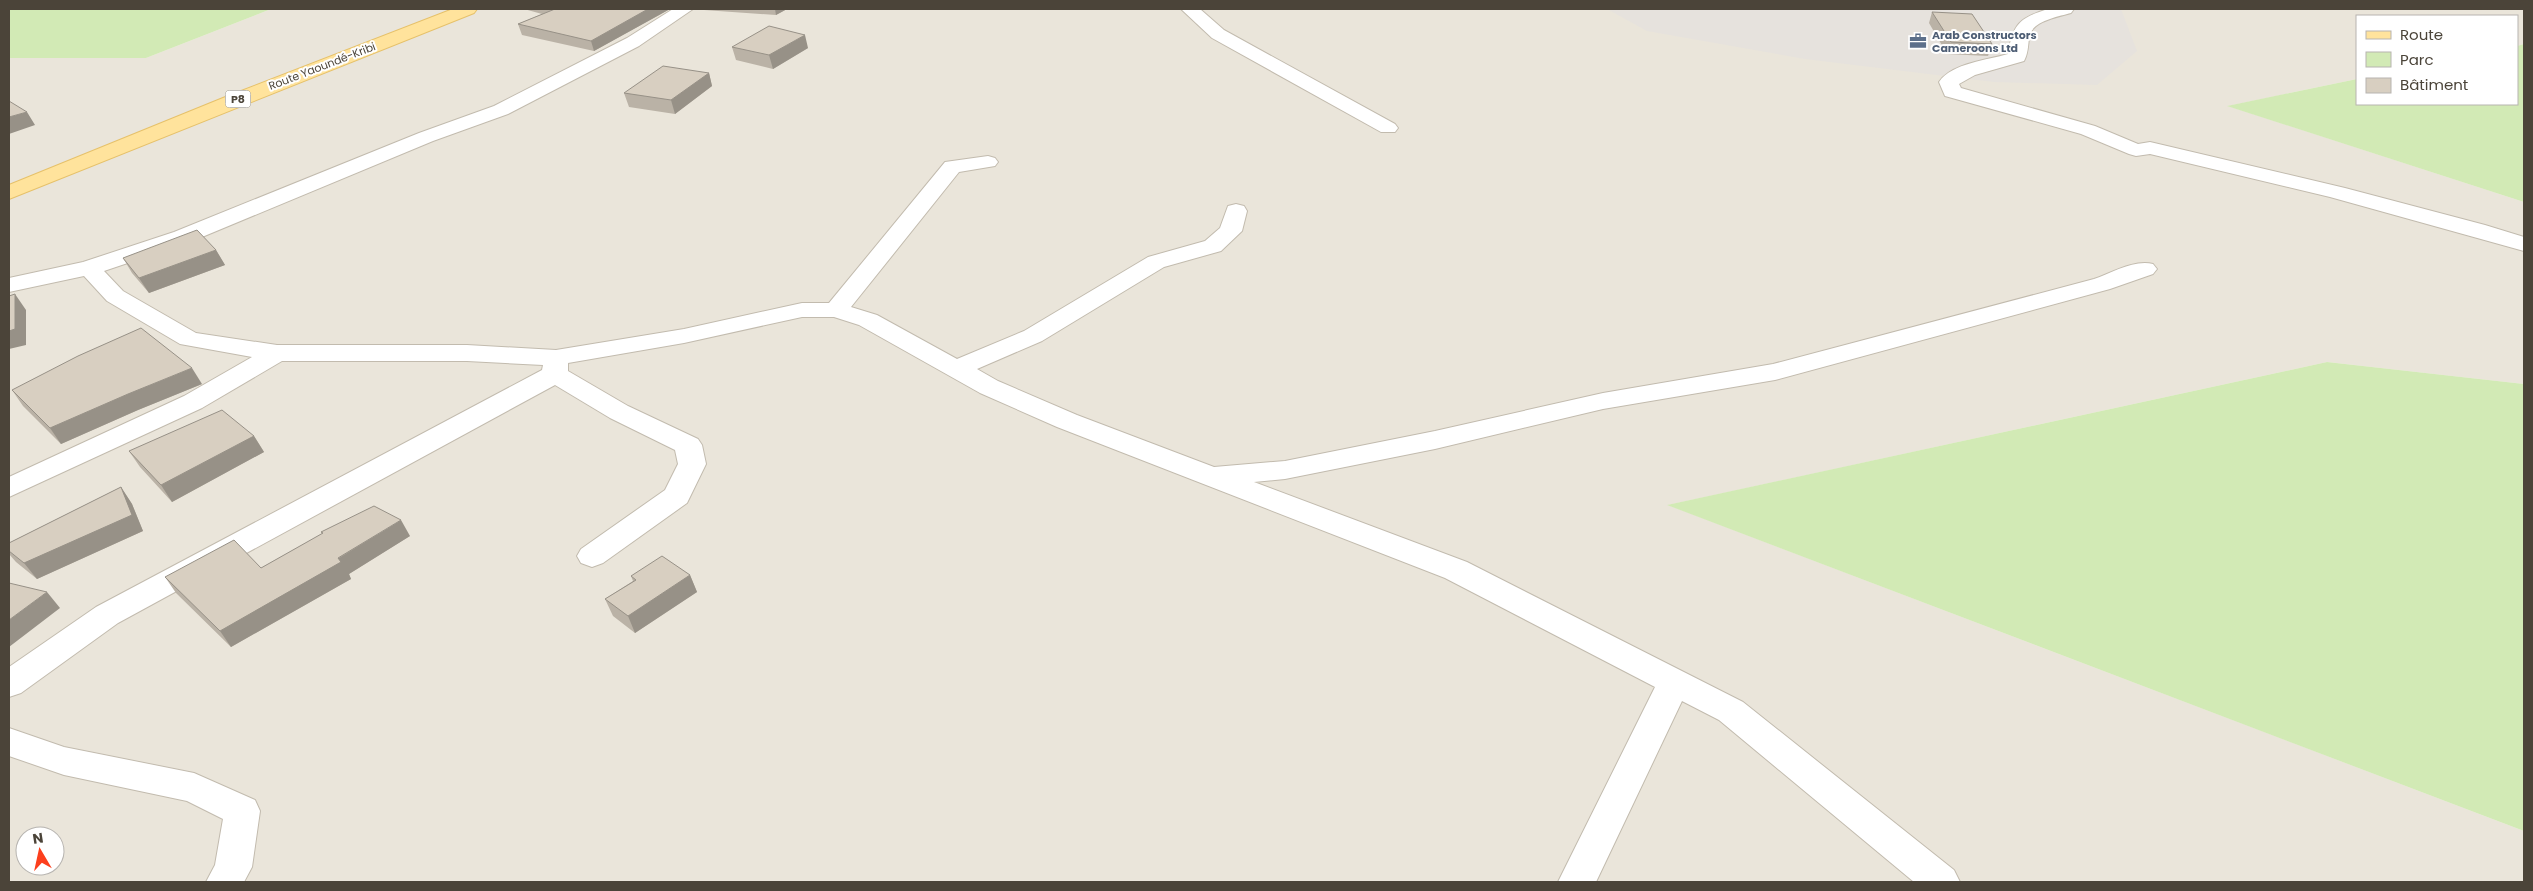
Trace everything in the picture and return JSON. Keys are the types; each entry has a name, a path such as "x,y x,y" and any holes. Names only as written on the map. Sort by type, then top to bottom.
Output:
{"main road":[{"name":"Route Yaoundé-Kribi","path":"9,192 230,102 468,9"}],"street":[{"path":"9,285 89,268 182,237 426,137 501,110 633,42 684,9"},
{"path":"1190,9 1218,34 1388,128"},
{"path":"2066,9 2034,19 2021,31 2017,57 1968,71 1949,82 1952,92 2088,130 2136,150 2150,148 2325,188 2421,213 2524,244"},
{"path":"836,310 952,166 988,162"},
{"path":"956,369 1033,336 1156,262 1212,246 1232,231 1236,211"},
{"path":"89,268 115,296 189,339 278,353 467,352 556,366 619,412 688,445 692,464 677,496 592,556"},
{"path":"1208,477 1285,470 1435,440 1604,401 1775,372 2102,284 2145,269"},
{"path":"9,684 108,615 556,366 802,310 836,310 868,320 989,387 1067,421 1208,477 1456,570 1731,711 1941,882"},
{"path":"9,488 193,402 278,353"},
{"path":"1577,882 1674,682"},
{"path":"9,742 64,761 194,788 242,811 233,867 225,882"}],"shaded area":[{"path":"271,9 2524,9 2524,44 2518,46 2518,15 2356,15 2356,79 2228,106 2524,202 2524,384 2327,362 1668,505 2524,831 2524,882 9,882 9,58 146,58"},
{"name":"Arab Constructors Cameroons Ltd","path":"1607,9 2121,9 2137,51 2097,85 1994,82 1805,59 1647,31"}],"green space":[{"path":"9,9 271,9 146,58 9,58"},
{"path":"2524,44 2524,202 2227,106 2356,79 2356,105 2518,105 2518,46"},
{"path":"2327,362 2524,384 2524,831 1667,505"}],"building":[{"path":"555,9 648,9 591,41 518,24"},
{"path":"1932,12 1972,14 1992,44 1951,42"},
{"path":"769,26 805,35 769,55 732,47"},
{"path":"663,66 709,73 671,100 624,93"},
{"path":"9,101 27,112 9,117"},
{"path":"197,230 216,250 139,278 123,258"},
{"path":"15,294 15,329 9,331 9,296"},
{"path":"141,328 192,368 50,428 12,390 78,356"},
{"path":"222,410 254,436 161,485 129,451"},
{"path":"121,487 132,515 24,563 9,551 9,543"},
{"path":"374,506 401,520 338,558 341,562 220,631 165,577 234,540 261,568 323,533 321,532"},
{"path":"662,556 690,575 628,616 605,599 636,580 631,576"},
{"path":"9,583 47,592 9,620"}],"place":[{"name":"Arab Constructors Cameroons Ltd","path":"1918,41"}]}
